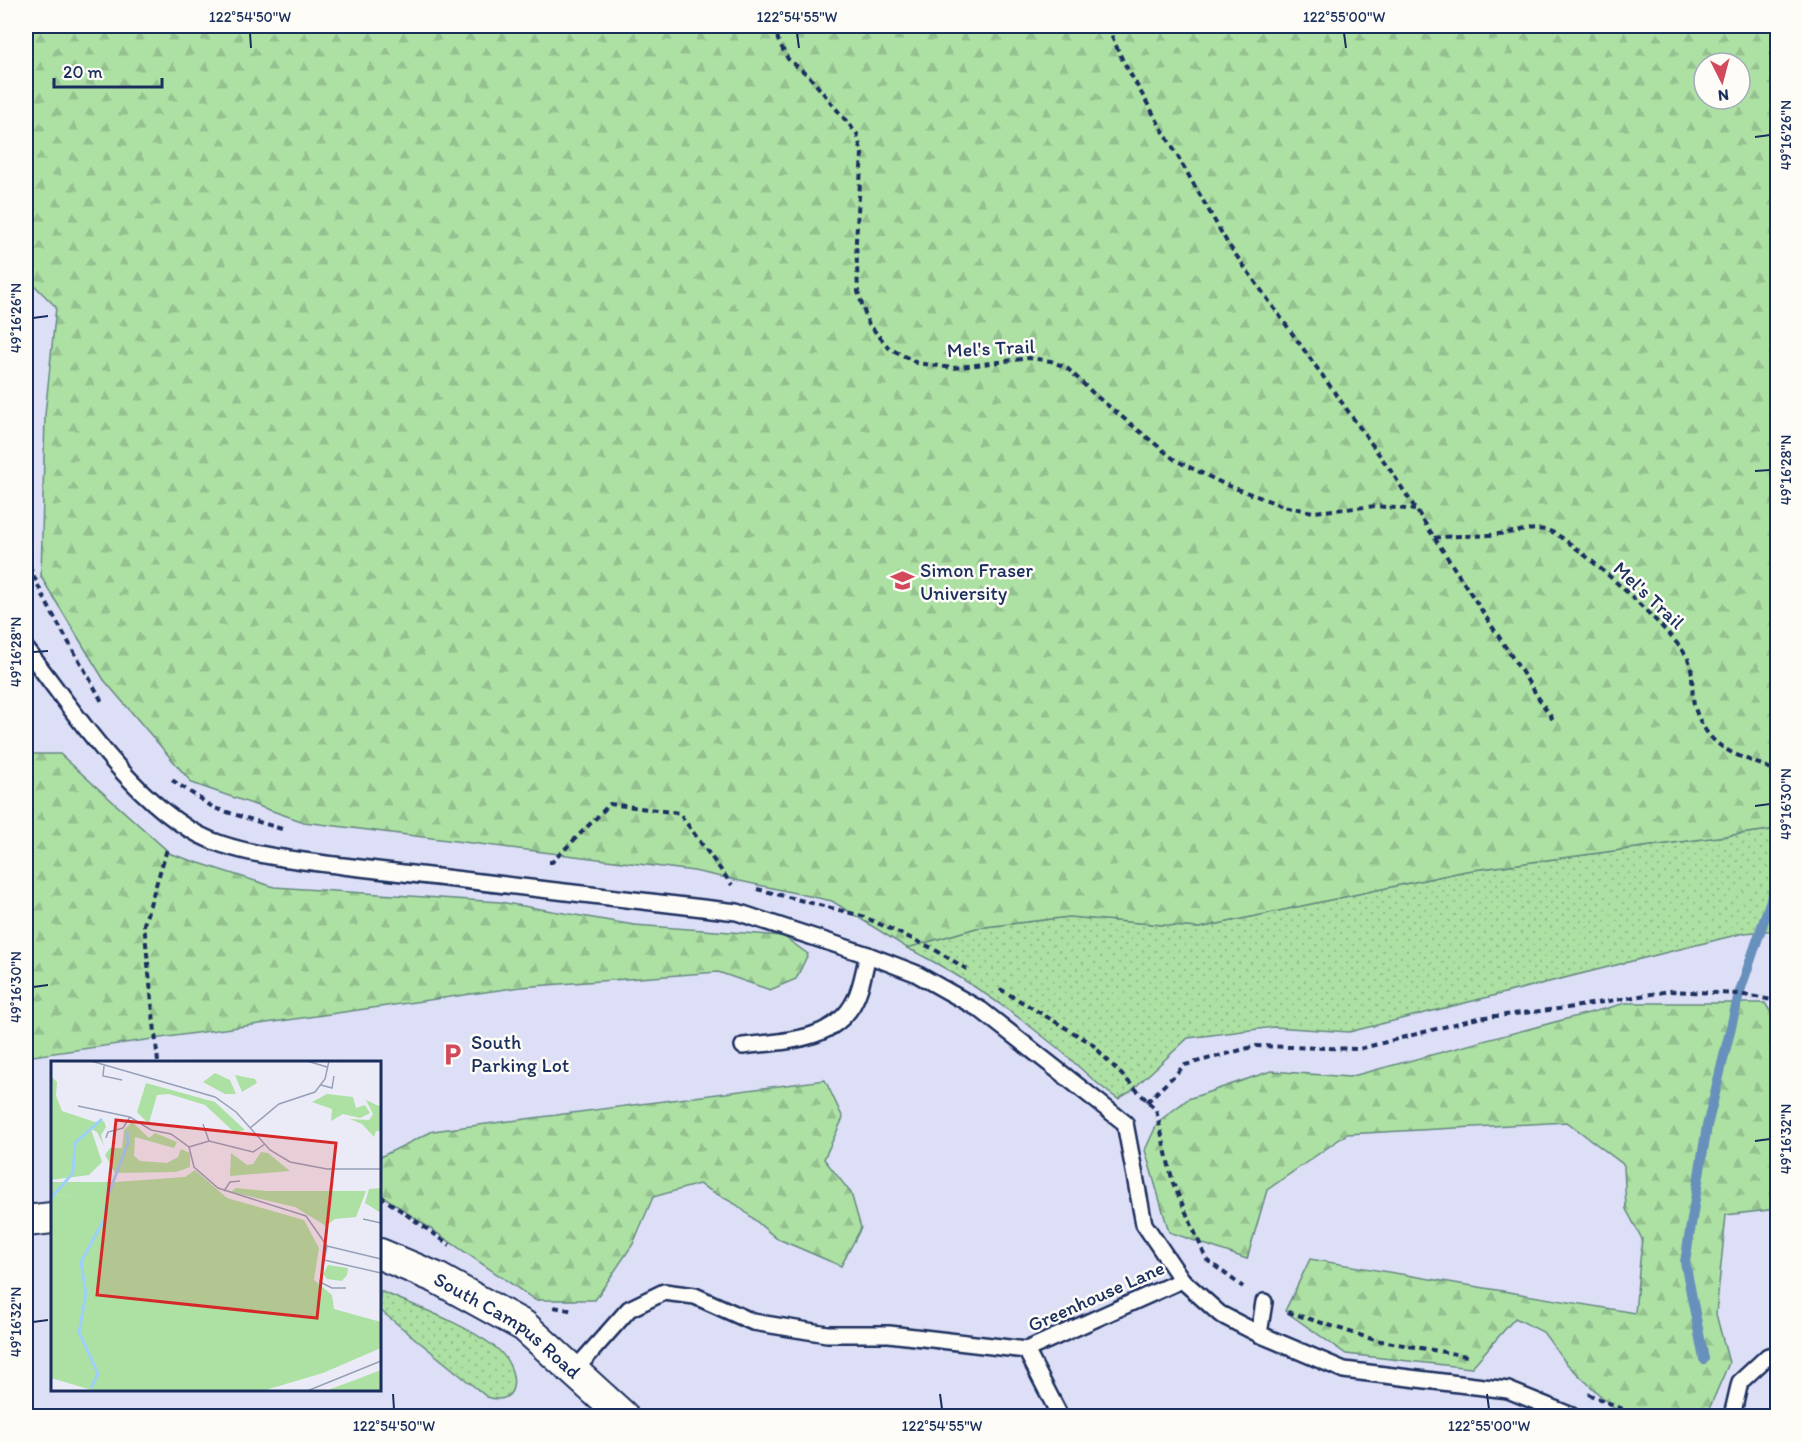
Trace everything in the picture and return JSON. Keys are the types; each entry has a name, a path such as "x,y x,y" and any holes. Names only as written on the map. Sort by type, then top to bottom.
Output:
{"street":[{"path":"26,1221 51,1218"},
{"name":"South Campus Road","path":"381,1254 437,1278 524,1326 623,1416"}],"lane":[{"path":"26,649 135,785 176,821 220,844 281,857 343,866 737,912 915,973 981,1010 1125,1123 1144,1224 1182,1280"},
{"path":"743,1046 801,1038 826,1031 844,1017 855,1000 868,955"},
{"name":"Greenhouse Lane","path":"573,1372 629,1309 664,1292 695,1296 753,1322 816,1332 889,1334 1026,1350 1182,1280 1220,1314 1259,1334 1344,1370 1508,1390 1572,1416"},
{"path":"1259,1334 1264,1302"},
{"path":"1026,1350 1060,1416"},
{"path":"1732,1416 1740,1382 1768,1356 1778,1354"}],"path":[{"name":"Mel's Trail","path":"776,26 778,40 788,59 809,76 857,134 862,154 856,240 858,292 868,323 889,348 916,363 953,368 1029,358 1052,361 1067,368 1095,395 1175,460 1224,484 1283,506 1313,512 1376,506 1415,510"},
{"path":"1107,26 1123,61 1228,244 1391,471 1553,720"},
{"name":"Mel's Trail","path":"1434,538 1533,529 1551,532 1587,557 1674,637 1689,660 1695,708 1708,734 1726,752 1778,772"},
{"path":"26,556 38,590 80,659 106,710"},
{"path":"166,776 214,808 293,832"},
{"path":"540,861 552,862 610,804 679,813 733,885 742,886"},
{"path":"158,1061 144,924 159,873"},
{"path":"752,888 862,916 932,948 972,972"},
{"path":"992,984 1090,1043 1156,1110 1173,1183 1207,1260 1270,1307 1375,1340 1478,1358"},
{"path":"1125,1123 1185,1065 1256,1046 1359,1049 1478,1018 1567,1008 1670,991 1739,994 1778,1001"},
{"path":"381,1197 456,1249"},
{"path":"1587,1394 1639,1416"}],"shaded area":[{"name":"Simon Fraser University","path":"26,26 1777,26 1777,1416 26,1416"}],"green space":[{"name":"Simon Fraser University","path":"26,26 1777,26 1777,829 1466,871 1199,928 1069,917 976,928 907,948 832,901 694,871 304,822 192,783 104,680 41,577 45,415 56,307 26,277"},
{"path":"26,754 60,754 171,854 274,887 500,902 634,925 783,936 808,954 796,979 770,990 718,972 521,987 26,1057"},
{"path":"1777,829 1777,930 1744,933 1349,1032 1274,1027 1188,1038 1130,1092 1118,1099 1054,1045 1001,1005 946,969 907,948 976,928 1069,917 1199,928 1466,871"},
{"path":"1626,1003 1765,1003 1777,1022 1777,1209 1726,1215 1716,1314 1729,1363 1706,1416 1622,1416 1566,1363 1543,1332 1515,1318 1471,1368 1346,1354 1285,1311 1310,1259 1635,1313 1642,1239 1626,1209 1624,1165 1567,1122 1347,1134 1267,1190 1247,1259 1169,1232 1145,1150 1158,1122 1188,1099 1271,1071 1349,1077"},
{"path":"825,1080 843,1118 824,1159 851,1193 861,1228 841,1266 776,1238 737,1205 699,1184 653,1197 633,1244 595,1300 535,1300 381,1195 381,1157 433,1131"},
{"path":"381,1291 454,1323 495,1347 509,1365 514,1384 507,1397 498,1399 487,1397 381,1311"}],"waterway":[{"path":"1704,1359 1685,1262 1707,1126 1739,994 1778,879"}],"place":[{"name":"Simon Fraser University","path":"902,581"},
{"name":"South Parking Lot","path":"453,1054"}]}
